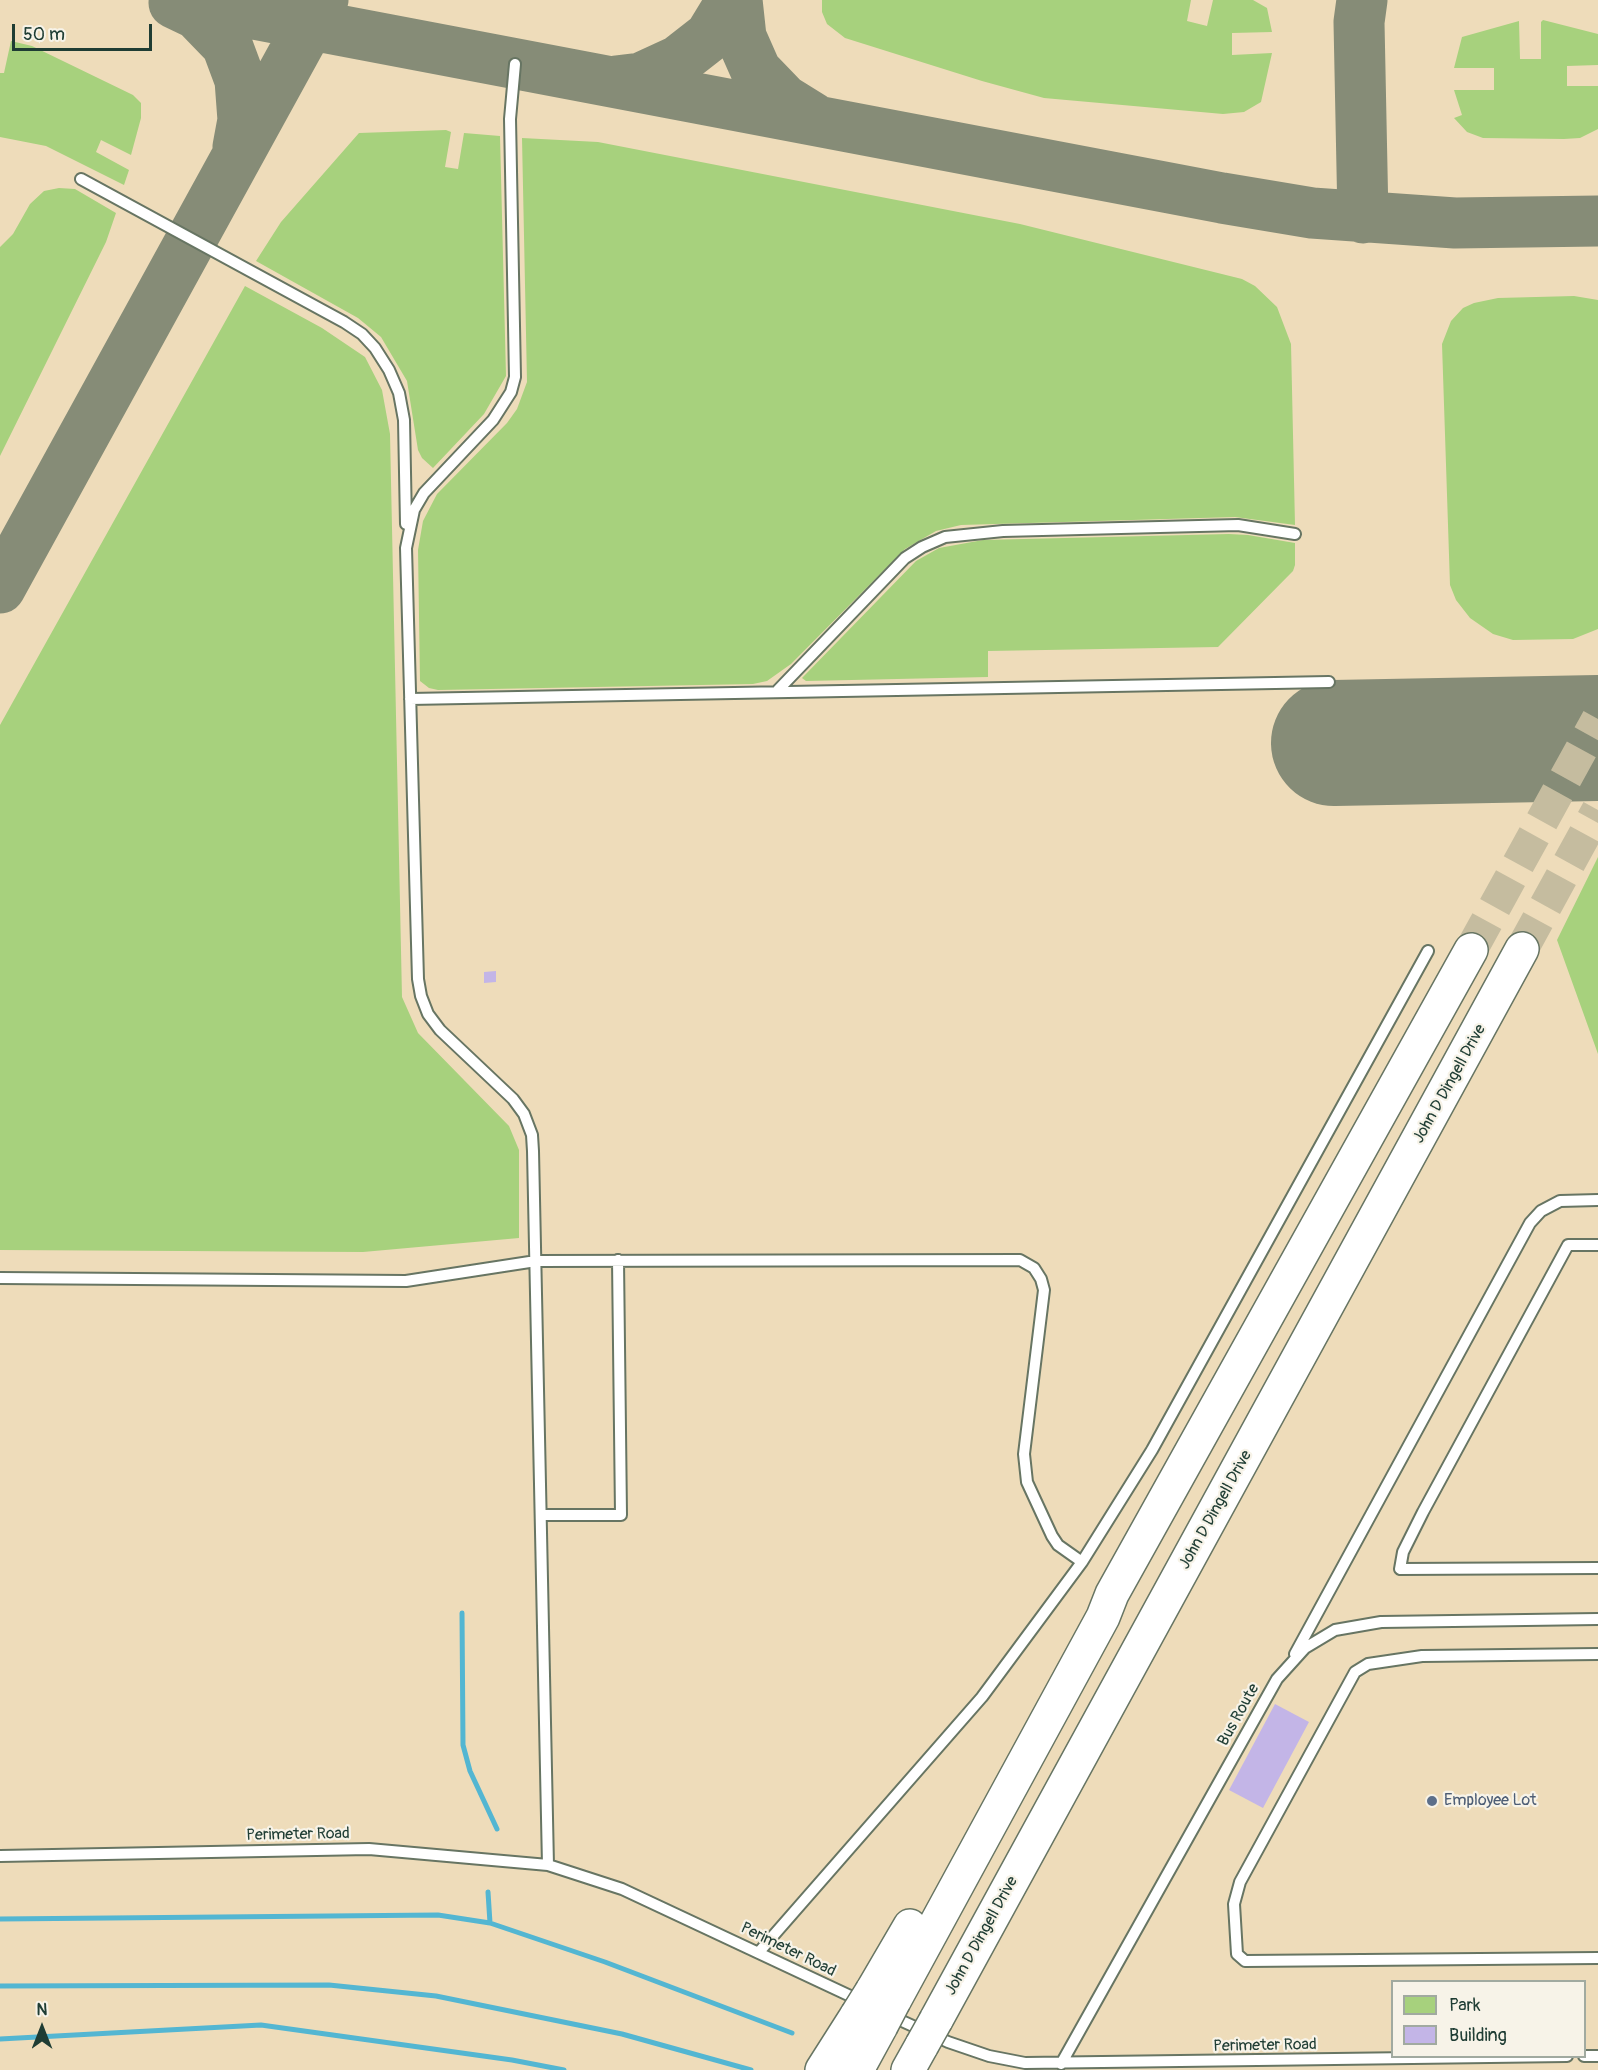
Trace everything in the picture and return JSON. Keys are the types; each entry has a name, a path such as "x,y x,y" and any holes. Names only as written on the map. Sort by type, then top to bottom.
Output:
{"highway":[{"name":"John D Dingell Drive","path":"922,2045 1522,949"},
{"path":"822,2070 876,2008 1103,1617 1112,1594 1471,950"},
{"path":"856,2070 876,2008"}],"lane":[{"path":"406,548 414,510 424,494 494,420 511,392 515,378 510,119 515,64"},
{"path":"81,178 362,334 390,370 399,393 405,420 410,699 418,979 421,996 428,1014 440,1030 513,1099 524,1114 532,1135 548,1865"},
{"path":"778,690 905,558 922,547 945,537 1003,531 1238,525 1295,534"},
{"path":"410,699 778,690 1329,682"},
{"path":"759,1952 982,1697 1082,1562 1152,1450 1428,951"},
{"path":"1290,1662 1530,1223 1541,1211 1560,1201 1598,1200"},
{"path":"1598,1245 1568,1245 1423,1512 1403,1552 1400,1569 1598,1568"},
{"path":"0,1278 406,1281 536,1261 1006,1258 1020,1260 1034,1268 1041,1279 1043,1303 1024,1468 1031,1496 1052,1536 1058,1545 1082,1562"},
{"path":"541,1515 621,1515 618,1260"},
{"name":"Bus Route","path":"1061,2064 1277,1679 1290,1662 1320,1638 1335,1630 1361,1624 1598,1619"},
{"path":"1598,1654 1422,1656 1368,1664 1355,1672 1240,1882 1234,1904 1237,1954 1245,1960 1598,1958"},
{"name":"Perimeter Road","path":"0,1856 369,1849 548,1865 622,1889 948,2042 989,2056 1025,2063 1493,2058"}],"green space":[{"path":"822,0 1191,0 1187,21 1207,26 1213,0 1253,0 1267,8 1272,32 1232,33 1232,55 1272,53 1261,102 1244,112 1223,114 1044,98 845,38 827,24 822,12"},
{"path":"1543,20 1598,34 1598,65 1567,66 1567,86 1598,86 1598,129 1580,138 1564,139 1483,138 1467,132 1454,118 1462,115 1454,90 1494,90 1494,68 1454,68 1462,37 1519,21 1520,59 1541,59 1541,22"},
{"path":"11,41 32,46 133,95 141,103 141,118 131,155 101,140 96,152 129,170 124,185 46,146 0,137 0,73 4,73"},
{"path":"446,130 451,132 445,167 458,169 464,133 500,136 506,376 484,414 433,468 422,458 418,450 407,381 381,337 358,318 256,261 281,222 359,133"},
{"path":"522,138 598,142 1020,224 1242,279 1255,286 1277,307 1291,344 1295,525 1235,517 961,525 936,531 905,549 791,664 767,681 753,684 438,690 429,688 420,681 418,550 423,521 437,494 507,423 517,409 527,382"},
{"path":"59,188 75,189 116,213 106,242 0,456 0,247 13,234 30,204 44,191"},
{"path":"245,286 322,328 365,357 382,390 390,434 402,997 418,1033 509,1126 519,1150 519,1238 363,1252 0,1250 0,725"},
{"path":"1574,296 1598,300 1598,629 1573,639 1513,640 1493,634 1470,618 1456,600 1450,585 1442,344 1451,321 1463,308 1474,303 1498,298"},
{"path":"1229,534 1295,543 1295,565 1293,571 1218,647 988,651 988,677 806,681 802,678 916,561 939,548 983,540"},
{"path":"1598,857 1598,1054 1557,940"}],"building":[{"path":"496,971 496,982 484,983 484,972"},
{"path":"1275,1704 1309,1722 1263,1808 1229,1790"}],"waterway":[{"path":"462,1613 463,1745 470,1771 497,1829"},
{"path":"488,1892 490,1923"},
{"path":"0,1919 438,1915 490,1923 605,1962 792,2033"},
{"path":"0,1986 329,1985 436,1996 622,2034 751,2070"},
{"path":"0,2039 261,2025 512,2060 564,2070"}],"taxiway":[{"path":"180,0 1222,198 1312,213 1455,223 1598,221"},
{"path":"0,588 323,0"},
{"path":"616,81 641,78 678,61 710,36 732,0"},
{"path":"737,0 741,37 756,71 784,100 813,118"},
{"path":"1362,0 1359,22 1363,218"},
{"path":"174,3 197,14 227,45 240,80 243,120 238,147"}],"runway":[{"path":"1334,743 1598,738"}],"tunnel":[{"path":"1471,950 1598,719"},
{"path":"1522,949 1598,810"}],"place":[{"name":"Employee Lot","path":"1432,1801"}]}
